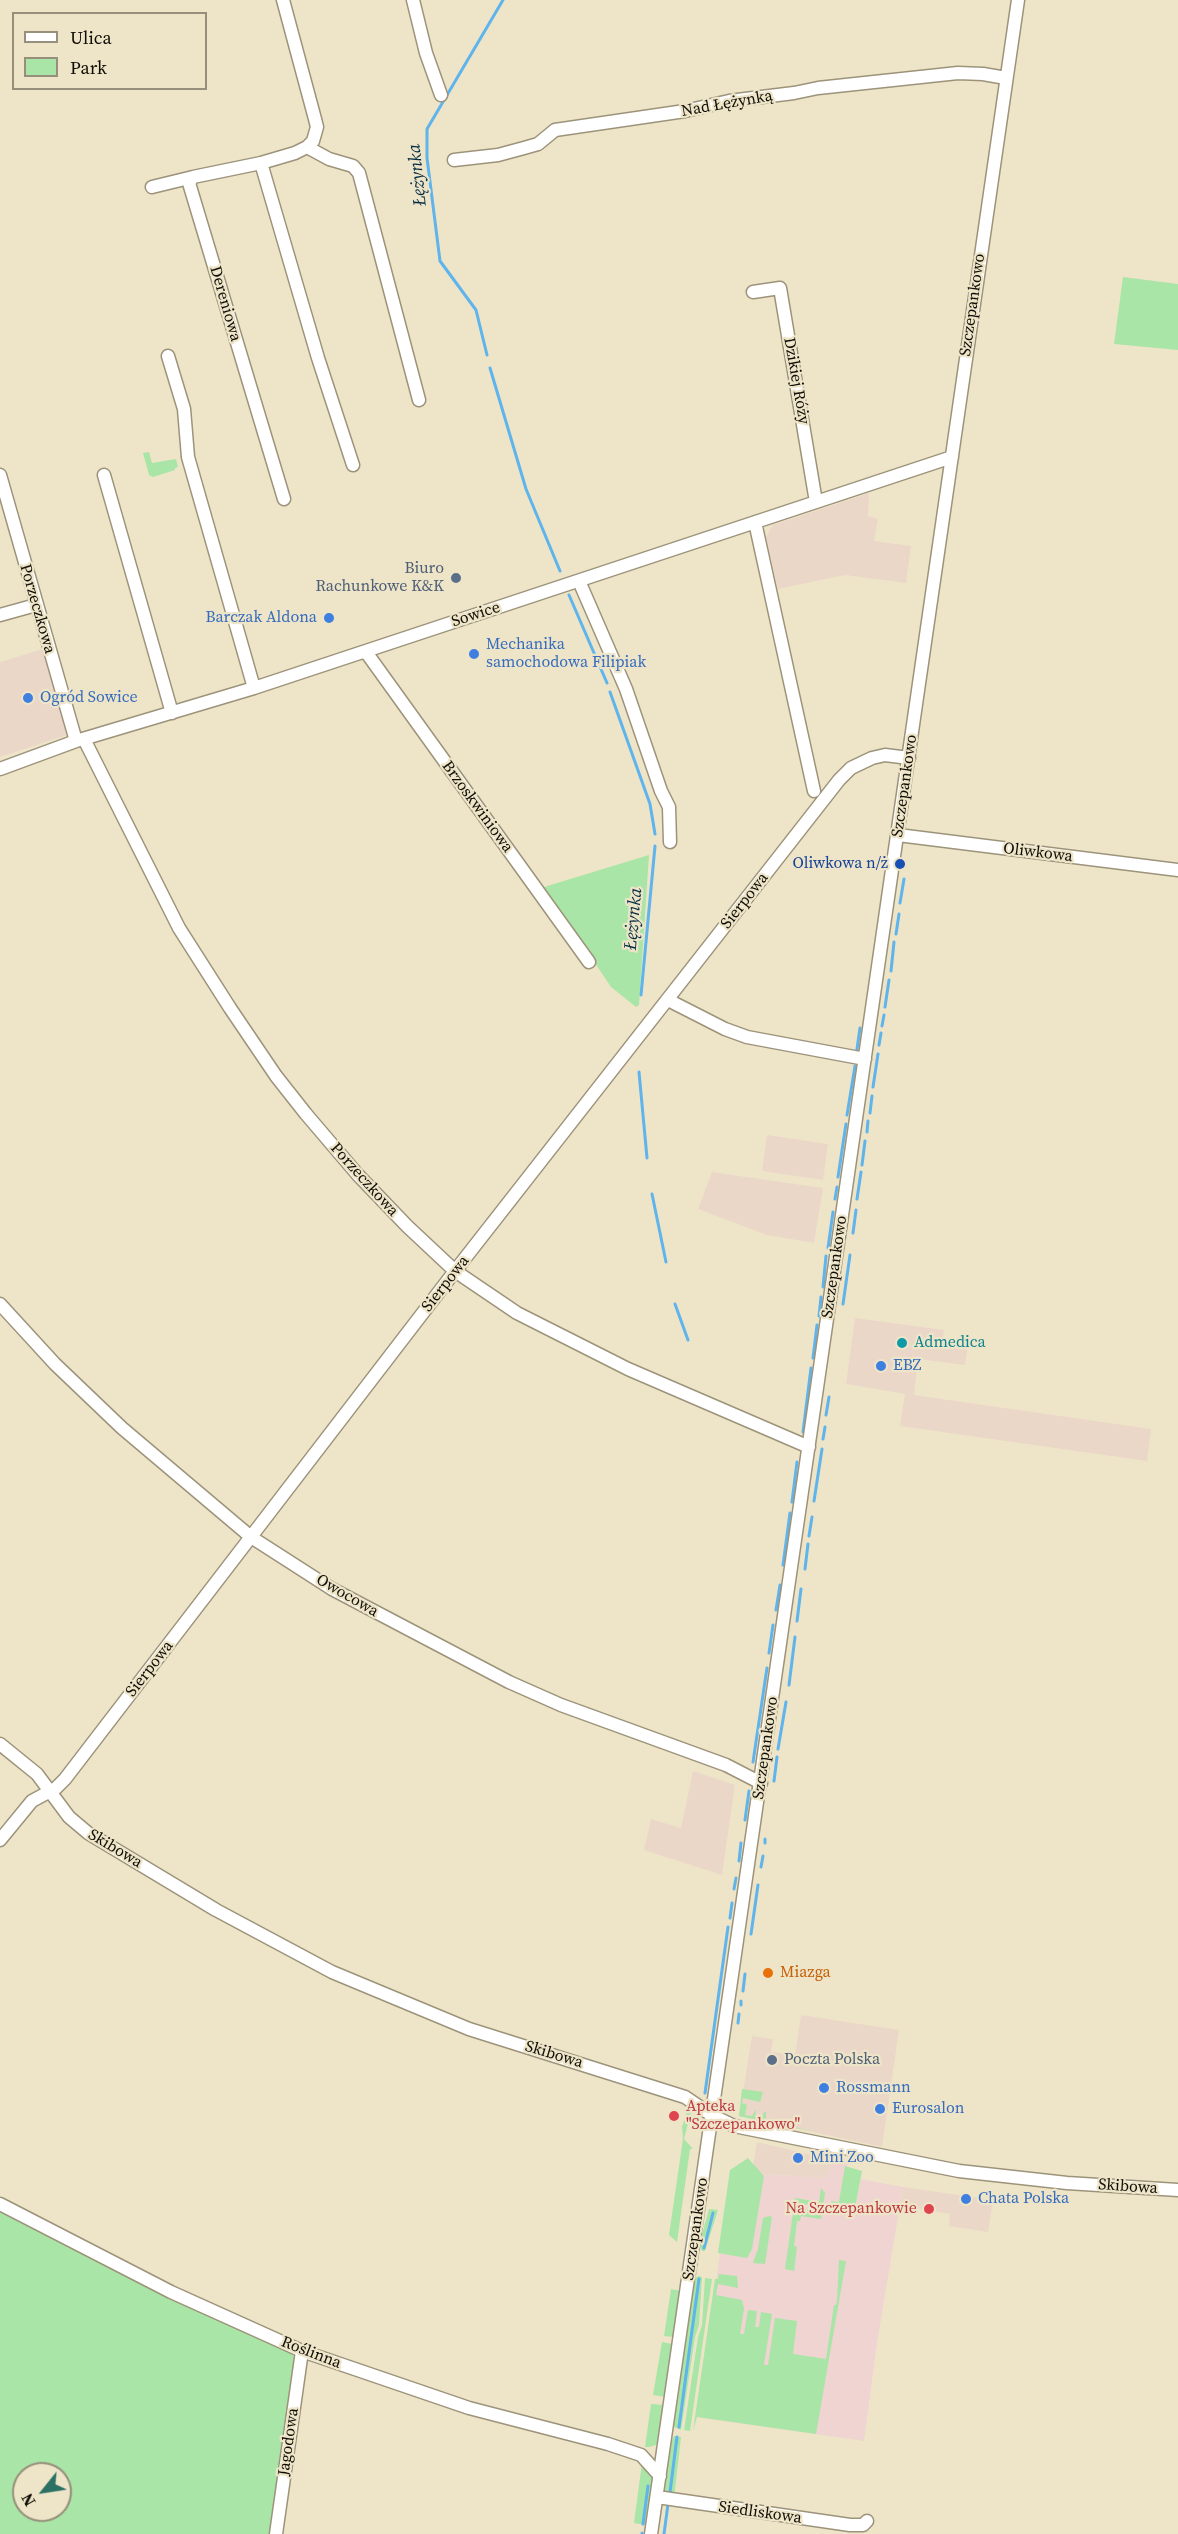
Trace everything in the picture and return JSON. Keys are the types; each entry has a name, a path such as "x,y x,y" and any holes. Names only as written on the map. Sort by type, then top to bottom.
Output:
{"street":[{"path":"152,187 261,163 307,147 313,141 317,127 283,0"},
{"path":"413,0 426,53 441,95"},
{"name":"Szczepankowo","path":"651,2534 1018,0"},
{"name":"Nad Łężynką","path":"454,160 498,155 538,144 555,130 668,114 729,101 818,88 958,73 1006,78"},
{"path":"307,147 329,159 353,166 358,172 419,400"},
{"path":"261,163 318,358 353,465"},
{"name":"Dereniowa","path":"193,177 189,183 266,447 284,499"},
{"name":"Dzikiej Róży","path":"753,292 780,288 816,502"},
{"path":"168,356 184,409 188,457 254,688"},
{"name":"Sowice","path":"0,769 80,740 366,652 952,457"},
{"path":"104,475 172,713"},
{"name":"Porzeczkowa","path":"0,476 5,515 80,740 179,928 276,1076 358,1175 406,1226 455,1271 495,1300 570,1341 628,1369 809,1448"},
{"path":"755,522 814,790"},
{"path":"579,580 626,689 661,791 669,807 670,842"},
{"path":"0,615 36,605"},
{"name":"Brzoskwiniowa","path":"366,652 589,962"},
{"name":"Sierpowa","path":"0,1840 32,1801 65,1779 455,1271 839,780 851,768 872,758 885,755 909,758"},
{"name":"Oliwkowa","path":"898,835 1178,870"},
{"path":"668,1000 689,1013 736,1034 865,1059"},
{"name":"Owocowa","path":"0,1304 55,1364 114,1421 251,1537 354,1602 509,1682 561,1705 726,1765 761,1783"},
{"name":"Skibowa","path":"0,1744 37,1774 69,1817 88,1833 216,1910 332,1972 469,2029 685,2097 713,2116 734,2126 952,2170 1067,2183 1178,2190"},
{"name":"Roślinna","path":"0,2204 163,2288 302,2351 469,2408 608,2444 641,2455 664,2451"},
{"name":"Jagodowa","path":"276,2534 302,2351"},
{"name":"Roślinna","path":"641,2455 660,2476"},
{"name":"Siedliskowa","path":"657,2498 865,2527"}],"shaded area":[{"path":"869,493 868,516 878,519 874,541 911,546 906,583 845,575 778,589 766,537 773,525"},
{"name":"Ogród Sowice","path":"43,649 67,735 0,757 0,662"},
{"path":"767,1135 828,1144 823,1180 762,1171"},
{"path":"712,1172 823,1188 814,1243 767,1235 698,1209"},
{"path":"855,1318 944,1330 943,1338 969,1341 965,1365 918,1359 914,1395 1151,1429 1147,1461 900,1426 905,1394 846,1384"},
{"path":"693,1771 735,1785 722,1875 644,1850 651,1819 681,1828"},
{"path":"801,2015 899,2030 882,2147 739,2116 752,2036 773,2039 771,2052 795,2055"},
{"path":"757,2142 834,2159 829,2173 822,2178 752,2173"},
{"path":"834,2159 848,2162 839,2213 847,2215 854,2213 861,2179 903,2187 877,2343 864,2441 696,2417 732,2172 822,2178 829,2173"},
{"path":"903,2187 993,2200 988,2232 949,2226 950,2214 900,2206"}],"green space":[{"path":"1123,277 1178,284 1178,350 1114,344"},
{"path":"149,452 152,463 176,459 178,467 153,477 149,475 143,453"},
{"path":"649,855 639,1005 636,1007 611,987 544,887"},
{"path":"742,2089 763,2092 760,2102 743,2098 742,2103 747,2105 745,2115 752,2116 756,2109 755,2117 762,2119 766,2112 766,2120 814,2132 739,2116"},
{"path":"687,2111 691,2112 684,2139 693,2149 690,2149 677,2242 669,2235 683,2139 682,2127"},
{"path":"748,2158 764,2176 752,2249 747,2258 718,2253 730,2170"},
{"path":"845,2166 862,2171 854,2213 847,2215 836,2211 831,2201 839,2202"},
{"path":"821,2188 825,2193 821,2219 801,2216 800,2221 797,2221 794,2271 785,2269 793,2213 797,2205 802,2206 802,2209 818,2211 819,2206 794,2203 795,2198 819,2202"},
{"path":"0,2209 143,2284 291,2350 296,2363 271,2534 0,2534"},
{"path":"709,2209 718,2210 705,2251 702,2251 699,2245"},
{"path":"772,2217 765,2264 753,2263 758,2249 763,2218"},
{"path":"839,2260 846,2261 816,2434 697,2417 693,2431 715,2279 718,2279 719,2274 737,2276 738,2288 718,2284 716,2295 742,2300 744,2309 740,2334 744,2334 748,2310 757,2311 755,2327 759,2327 761,2312 772,2314 764,2365 768,2365 775,2318 797,2321 793,2354 826,2359 834,2305 837,2300"},
{"path":"698,2276 702,2277 699,2325 695,2337 681,2430 672,2426 693,2279"},
{"path":"705,2278 712,2279 690,2431 684,2430 698,2337 702,2325"},
{"path":"671,2289 681,2291 674,2337 664,2336"},
{"path":"662,2342 673,2344 665,2397 653,2395"},
{"path":"651,2404 664,2405 661,2437 656,2445 645,2447"},
{"path":"674,2436 681,2437 674,2498 663,2489 669,2447"},
{"path":"642,2463 653,2479 648,2524 646,2525 634,2523"}],"waterway":[{"name":"Łężynka","path":"487,355 476,310 440,261 427,158 427,129 503,0"},
{"name":"Łężynka","path":"490,368 526,489 560,571"},
{"name":"Łężynka","path":"569,595 607,683"},
{"name":"Łężynka","path":"610,692 650,804 655,834"},
{"name":"Łężynka","path":"641,995 655,846"},
{"path":"900,903 904,879"},
{"path":"896,934 899,914"},
{"path":"891,971 894,942"},
{"path":"885,1007 889,980"},
{"path":"882,1026 884,1015"},
{"path":"857,1049 860,1028"},
{"path":"879,1045 881,1033"},
{"path":"873,1087 878,1054"},
{"path":"847,1115 855,1066"},
{"name":"Łężynka","path":"639,1072 647,1158"},
{"path":"870,1113 872,1096"},
{"path":"867,1132 868,1121"},
{"path":"838,1177 846,1124"},
{"path":"862,1165 865,1141"},
{"path":"857,1199 861,1172"},
{"path":"835,1199 837,1187"},
{"name":"Łężynka","path":"652,1194 666,1262"},
{"path":"853,1233 856,1210"},
{"path":"828,1248 833,1212"},
{"path":"843,1304 850,1255"},
{"path":"823,1287 826,1256"},
{"path":"819,1316 821,1297"},
{"name":"Łężynka","path":"675,1304 688,1340"},
{"path":"813,1358 817,1325"},
{"path":"803,1432 811,1368"},
{"path":"826,1415 829,1397"},
{"path":"823,1439 825,1427"},
{"path":"814,1501 822,1449"},
{"path":"792,1502 797,1462"},
{"path":"783,1565 790,1513"},
{"path":"809,1536 812,1517"},
{"path":"805,1569 808,1544"},
{"path":"776,1610 780,1585"},
{"path":"797,1621 801,1589"},
{"path":"769,1653 773,1625"},
{"path":"789,1685 795,1637"},
{"path":"753,1762 767,1668"},
{"path":"778,1749 786,1702"},
{"path":"774,1781 777,1757"},
{"path":"745,1820 749,1791"},
{"path":"739,1861 741,1843"},
{"path":"761,1867 763,1856"},
{"path":"734,1889 736,1878"},
{"path":"751,1934 758,1885"},
{"path":"730,1918 732,1903"},
{"path":"705,2093 728,1927"},
{"path":"743,1991 745,1974"},
{"path":"738,2023 739,2014"},
{"path":"704,2248 713,2213"},
{"path":"679,2427 699,2279"},
{"path":"670,2492 677,2437"},
{"path":"643,2524 648,2486"},
{"path":"664,2534 668,2504"}],"place":[{"name":"Biuro Rachunkowe K&K","path":"456,578"},
{"name":"Barczak Aldona","path":"329,618"},
{"name":"Mechanika samochodowa Filipiak","path":"474,654"},
{"name":"Ogród Sowice","path":"28,698"},
{"name":"Oliwkowa n/ż","path":"900,864"},
{"name":"Admedica","path":"902,1343"},
{"name":"EBZ","path":"881,1366"},
{"name":"Miazga","path":"768,1973"},
{"name":"Poczta Polska","path":"772,2060"},
{"name":"Rossmann","path":"824,2088"},
{"name":"Eurosalon","path":"880,2109"},
{"name":"Apteka \"Szczepankowo\"","path":"674,2116"},
{"name":"Mini Zoo","path":"798,2158"},
{"name":"Chata Polska","path":"966,2199"},
{"name":"Na Szczepankowie","path":"929,2209"}]}
